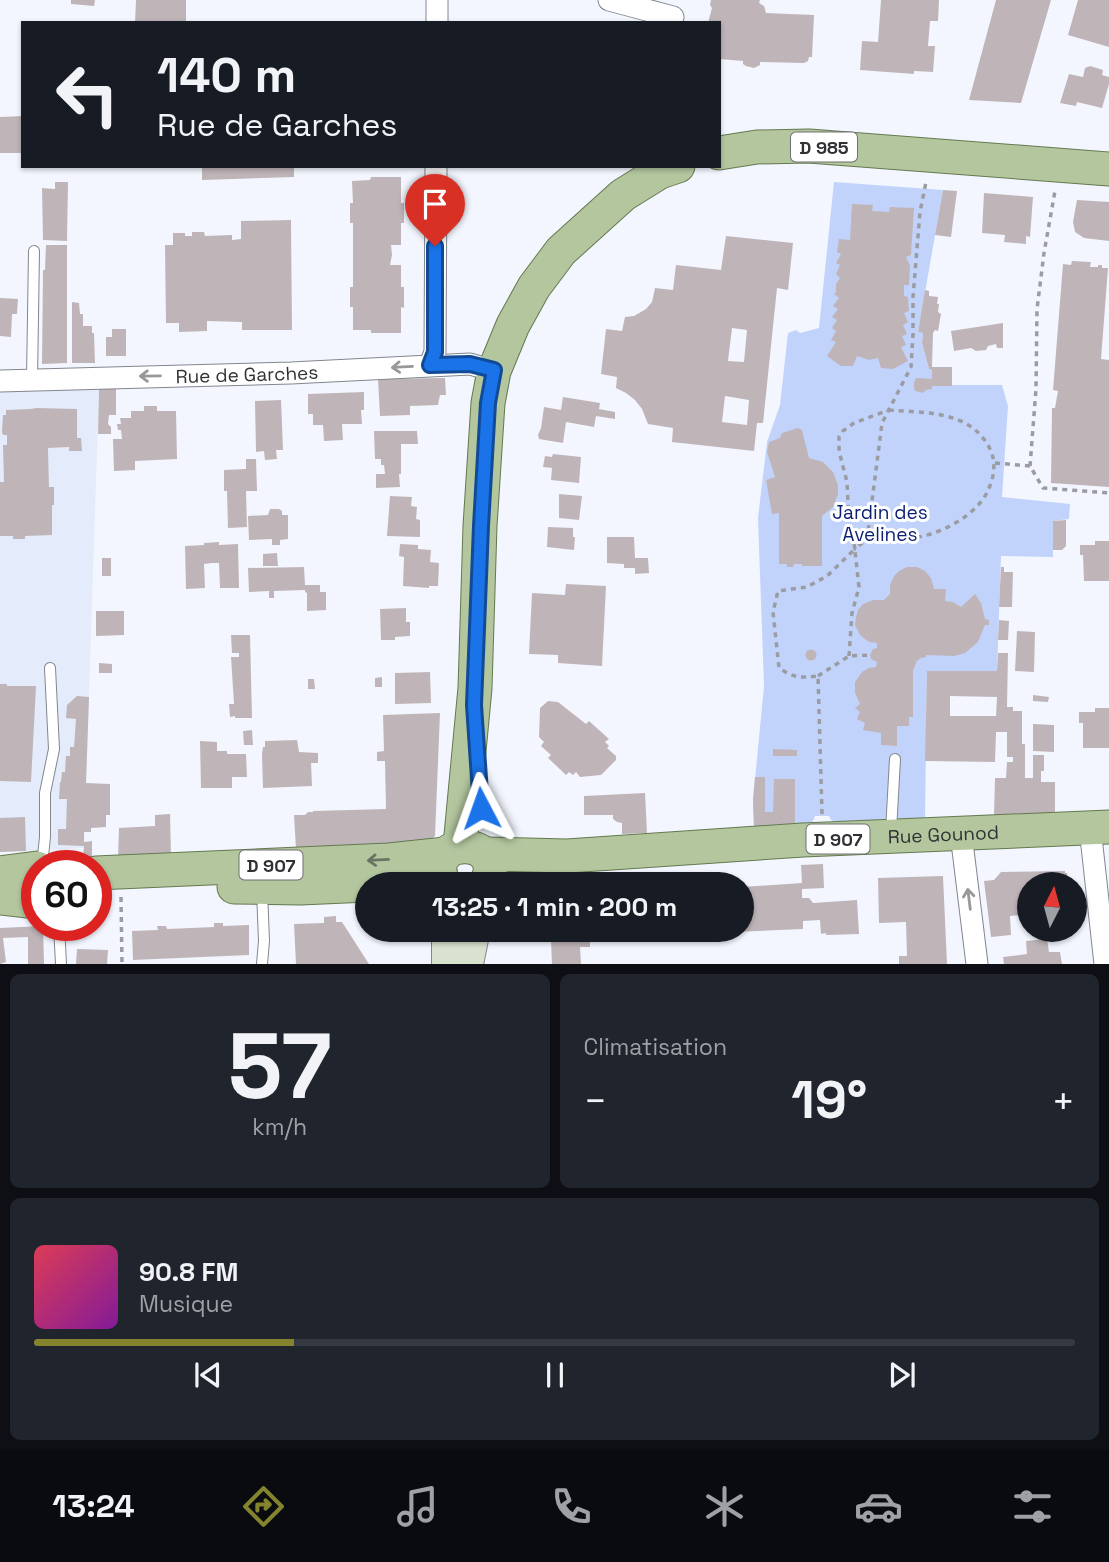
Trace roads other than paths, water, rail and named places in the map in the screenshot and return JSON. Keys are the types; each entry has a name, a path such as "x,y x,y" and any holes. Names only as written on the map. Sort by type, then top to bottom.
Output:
{"main road":[{"name":"D 985","path":"721,153 757,147 809,146 1109,169"},
{"path":"469,867 481,526 488,403 494,370 518,315 534,287 561,251 623,195 665,168"},
{"name":"Rue Gounod","path":"469,867 567,856 822,840 1100,827"},
{"name":"D 907","path":"112,886 389,860 469,867"},
{"path":"0,873 21,870"},
{"name":"D 907","path":"112,887 300,888 355,886"},
{"path":"0,898 21,900"},
{"path":"447,942 447,964"},
{"path":"468,964 472,942"}],"street":[{"path":"436,21 437,0"},
{"path":"609,0 674,13"},
{"path":"430,365 435,352 436,168"},
{"name":"Rue de Garches","path":"0,381 291,373 470,364 494,370"},
{"path":"1100,827 1105,964"},
{"path":"961,834 977,964"}],"lane":[{"path":"32,380 34,251"},
{"path":"42,850 45,793 54,749 50,668"},
{"path":"891,837 895,759"},
{"path":"262,888 262,964"},
{"path":"60,941 61,964"}],"park label":[{"name":"Jardin des Avelines","path":"880,523"}]}
